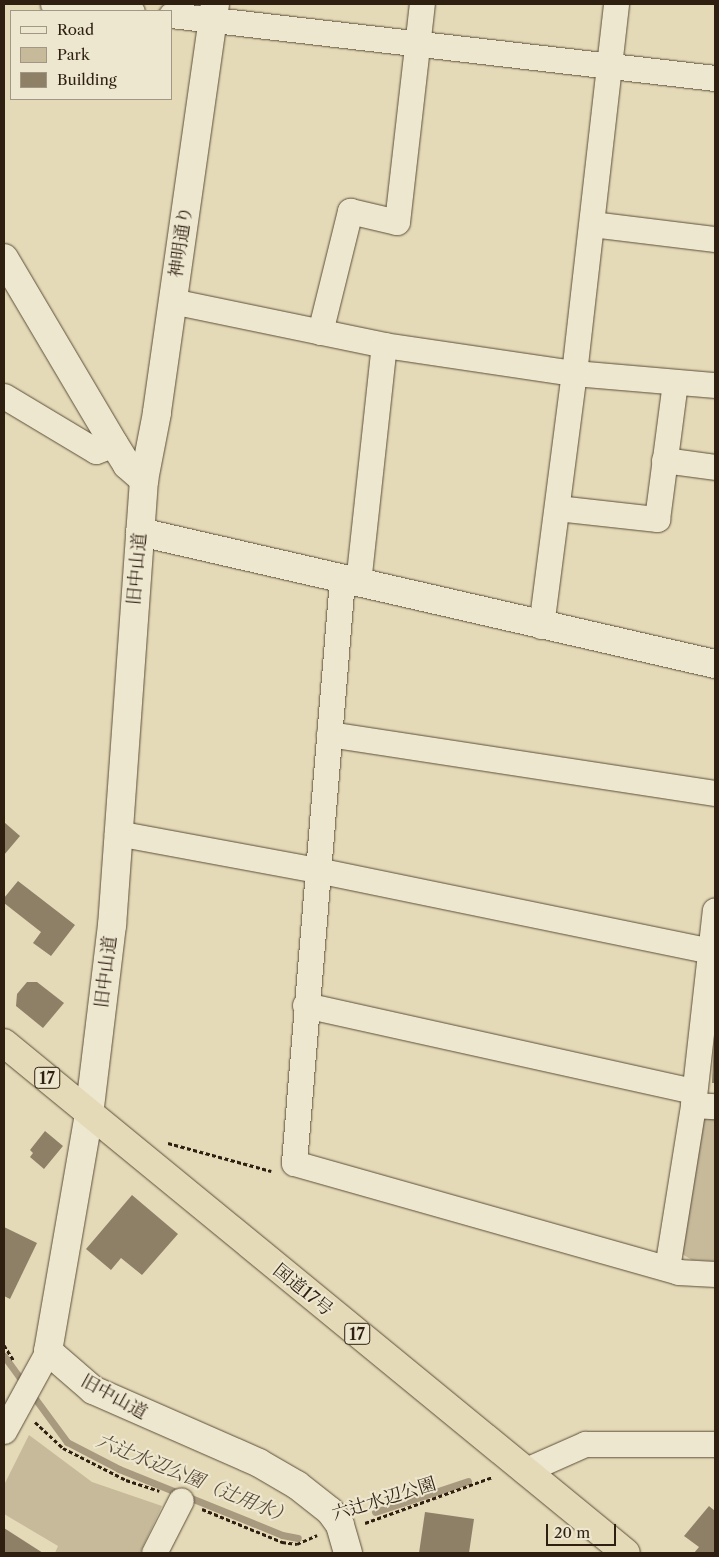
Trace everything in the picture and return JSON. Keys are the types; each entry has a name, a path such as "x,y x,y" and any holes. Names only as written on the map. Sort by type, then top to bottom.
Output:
{"highway":[{"name":"国道17号","path":"4,1043 626,1553"}],"street":[{"path":"53,4 121,10"},
{"path":"320,332 350,210 397,222 422,4"},
{"path":"541,626 592,224 616,4"},
{"path":"172,15 214,11 418,42 715,78"},
{"name":"神明通り","path":"144,480 157,413 214,11"},
{"path":"592,224 715,238"},
{"path":"4,258 127,465 144,480"},
{"path":"172,301 384,344 574,373 715,385"},
{"path":"384,344 328,734 305,1004 294,1163 667,1268 715,1274"},
{"path":"556,508 657,519 675,382"},
{"path":"4,396 96,451 114,444"},
{"path":"664,460 715,467"},
{"name":"旧中山道","path":"144,480 117,833 112,925 89,1114 48,1351 92,1390 259,1463 297,1485 325,1504 340,1525 348,1553"},
{"path":"140,532 541,626 715,664"},
{"path":"328,734 715,793"},
{"path":"117,833 317,870 713,952"},
{"path":"667,1268 701,1101 715,910"},
{"path":"305,1004 701,1101"},
{"path":"4,1431 16,1405 48,1351"},
{"path":"524,1471 585,1444 715,1444"},
{"path":"154,1553 180,1500"}],"path":[{"path":"160,1141 273,1171"},
{"name":"六辻水辺公園","path":"16,1405 64,1448 126,1480 282,1542 297,1544 360,1517 364,1523 496,1476"}],"green space":[{"path":"707,1117 715,1117 715,1261 692,1260 682,1254 698,1123"},
{"path":"29,1435 92,1482 162,1506 140,1553 55,1553 58,1546 4,1514 4,1485"}],"building":[{"path":"4,822 20,836 4,855"},
{"path":"18,881 75,925 51,956 33,943 41,932 4,903 4,898"},
{"path":"27,982 37,982 64,1003 43,1028 16,1006 17,994"},
{"path":"714,1042 715,1083 712,1083"},
{"path":"45,1131 63,1146 44,1169 30,1157 33,1153 30,1150"},
{"path":"132,1195 178,1234 142,1275 121,1258 111,1270 86,1249"},
{"path":"4,1227 37,1243 10,1299 4,1296"},
{"path":"709,1506 715,1511 715,1553 694,1553 699,1547 684,1536"},
{"path":"425,1512 474,1519 469,1553 419,1553"},
{"path":"4,1528 43,1553 4,1553"}],"waterway":[{"name":"六辻水辺公園（辻用水）","path":"4,1356 24,1384"},
{"name":"六辻水辺公園（辻用水）","path":"31,1393 67,1442 119,1469 282,1535 298,1538"},
{"name":"六辻水辺公園（辻用水）","path":"375,1512 468,1481"}]}
